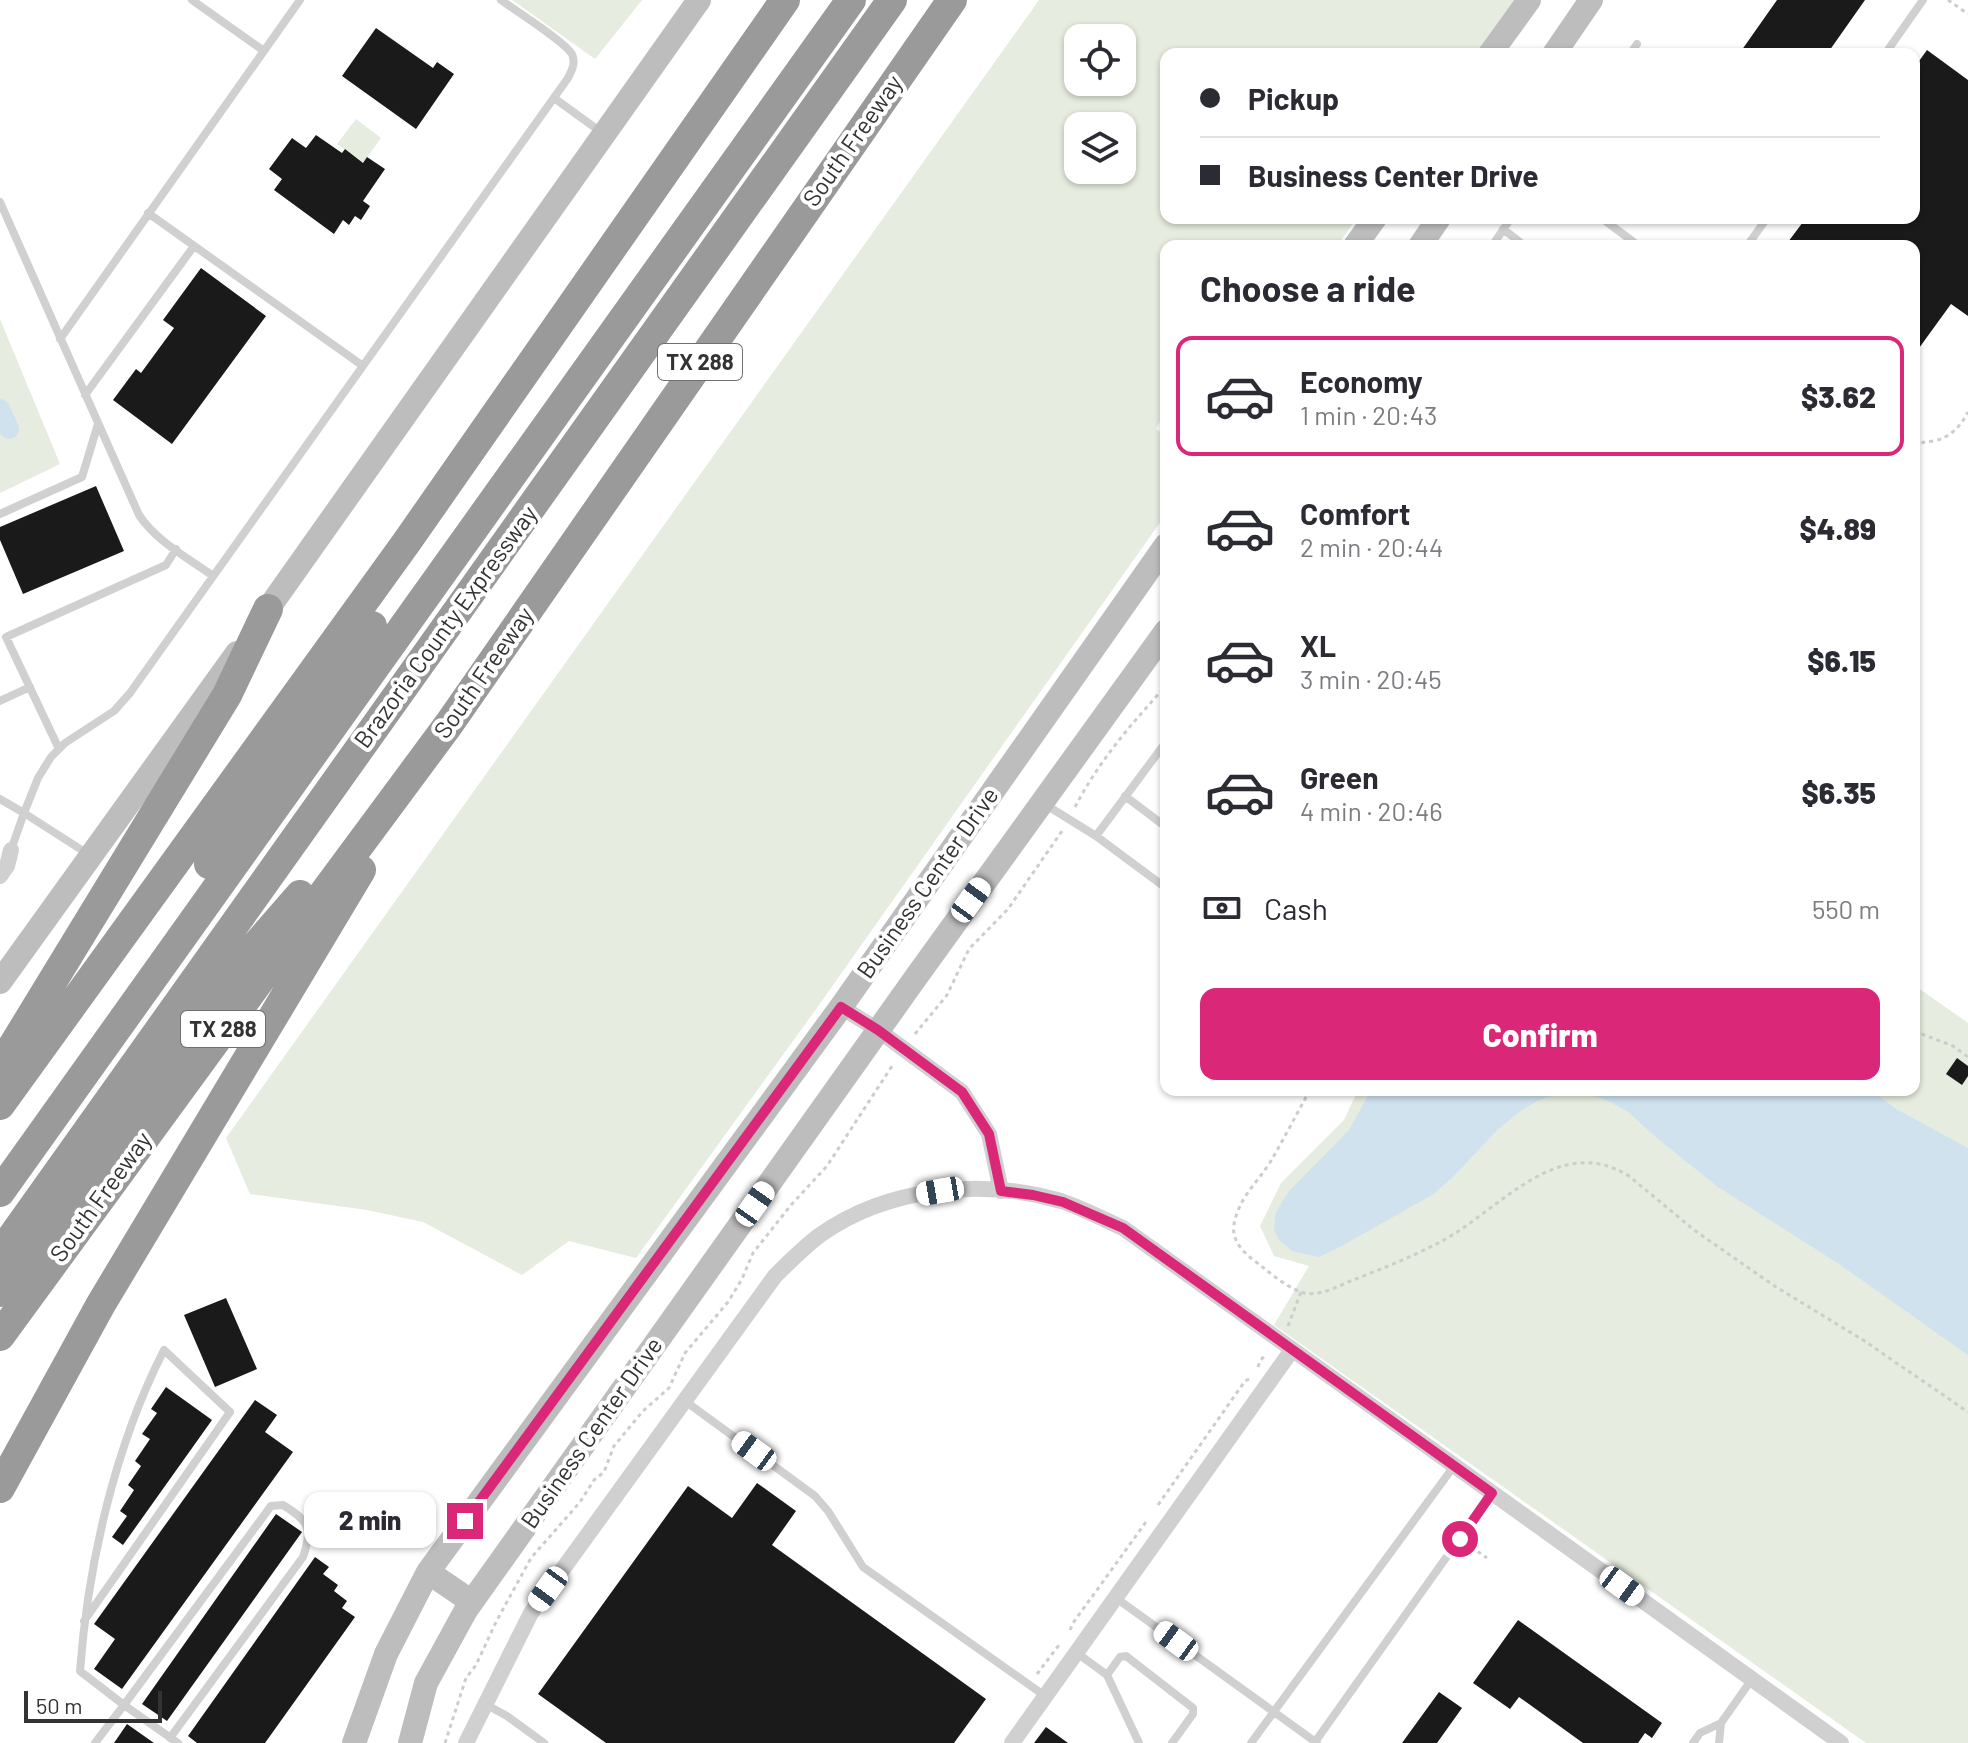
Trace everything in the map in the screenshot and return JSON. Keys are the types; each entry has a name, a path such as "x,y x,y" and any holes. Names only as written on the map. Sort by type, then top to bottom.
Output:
{"highway":[{"path":"0,1105 340,636 785,0"},
{"name":"Brazoria County Expressway","path":"0,1192 851,0"},
{"name":"Brazoria County Expressway","path":"0,1254 892,0"},
{"name":"South Freeway","path":"0,1336 449,724 952,0"},
{"path":"0,1181 14,1144 459,498 472,449"},
{"path":"0,1078 8,1054 227,695 268,609"},
{"path":"0,1292 253,949 449,724"},
{"path":"0,1488 101,1304 449,724"}],"street":[{"path":"0,982 699,0"},
{"path":"1494,48 1529,0"},
{"path":"1558,48 1591,0"},
{"name":"Business Center Drive","path":"354,1743 386,1654 428,1572 841,1007 1160,554"},
{"name":"Business Center Drive","path":"410,1743 426,1683 472,1602 1160,639"},
{"path":"0,876 7,866 11,850"},
{"path":"841,1007 878,1030 962,1092 989,1134 1001,1191"},
{"path":"466,1743 531,1613 775,1276 822,1234 857,1214 888,1201 959,1188 1033,1195 1063,1202 1123,1228 1841,1743"},
{"path":"1012,1743 1292,1350"},
{"path":"428,1572 472,1602"}],"lane":[{"path":"192,0 264,51"},
{"path":"60,339 300,0"},
{"path":"11,850 38,778 51,757 122,702 568,78 574,66 572,55 559,41 501,0"},
{"path":"1889,48 1923,0"},
{"path":"1634,48 1637,44"},
{"path":"554,98 605,135"},
{"path":"0,202 139,515 147,526 213,576"},
{"path":"148,213 363,366"},
{"path":"1496,240 1507,224"},
{"path":"1609,224 1631,240"},
{"path":"1503,229 1517,240"},
{"path":"85,395 194,246"},
{"path":"0,514 82,477 98,424"},
{"path":"59,749 6,637 166,565 176,549"},
{"path":"0,701 30,687"},
{"path":"1096,836 1160,750"},
{"path":"1125,796 1160,822"},
{"path":"0,799 91,856"},
{"path":"1042,803 1096,836 1160,884"},
{"path":"84,1621 230,1412 164,1350 148,1381 120,1453 84,1621 80,1671 124,1705 174,1740 303,1557 308,1542 309,1526 300,1515 283,1505 271,1506 124,1705 95,1743"},
{"path":"684,1401 815,1496 828,1511 856,1559 869,1572 1046,1696"},
{"path":"1251,1743 1454,1466"},
{"path":"1116,1598 1316,1742 1492,1493"},
{"path":"1077,1653 1107,1675 1139,1743"},
{"path":"1107,1675 1120,1657 1126,1656 1193,1708 1193,1714 1172,1743"},
{"path":"1693,1743 1700,1733 1721,1723 1752,1679"},
{"path":"485,1704 544,1743"},
{"path":"1719,1743 1721,1723"}],"path":[{"path":"1948,0 1968,14"},
{"path":"1920,443 1953,434 1968,412"},
{"path":"445,1743 466,1678 476,1665 531,1558 580,1502 594,1480 604,1472 614,1446 643,1411 669,1388 685,1353 728,1302 753,1253 827,1166 903,1049 947,995 969,949 1008,909 1056,841 1112,746 1160,693"},
{"path":"1920,1033 1953,1046 1968,1057"},
{"path":"1307,1096 1271,1161 1240,1205 1234,1234 1248,1256 1301,1292 1321,1292 1386,1267 1443,1240 1546,1170 1586,1161 1602,1163 1629,1176 1694,1230 1764,1279 1863,1340 1968,1412"},
{"path":"1158,1508 1245,1381 1256,1374 1260,1361 1287,1329 1301,1292"},
{"path":"1069,1634 1073,1623 1144,1524 1154,1519"},
{"path":"1460,1539 1487,1558"},
{"path":"1029,1685 1064,1640"}],"shaded area":[{"path":"512,0 642,0 595,59"},
{"path":"1039,0 1517,0 1482,48 1160,48 1160,224 1353,224 1341,240 1160,240 1160,421 1156,429 1160,432 1160,522 636,1258 569,1241 522,1275 423,1222 367,1210 250,1194 226,1138"},
{"path":"356,119 381,138 363,163 337,144"},
{"path":"0,319 60,464 0,493"},
{"path":"1920,989 1968,1023 1968,1743 1866,1743 1274,1325 1309,1266 1274,1256 1260,1226 1281,1183 1344,1120 1355,1096 1920,1096"}],"water":[{"path":"1368,1096 1552,1096 1522,1110 1499,1128 1432,1195 1319,1257 1292,1251 1279,1240 1274,1229 1275,1215 1289,1191 1349,1130"},
{"path":"1593,1096 1879,1096 1896,1109 1968,1148 1968,1355 1839,1264 1718,1187 1627,1111"}],"building":[{"path":"1777,0 1865,0 1831,48 1743,48"},
{"path":"376,28 433,68 437,62 454,74 416,129 342,76"},
{"path":"1927,50 1968,80 1968,316 1951,304 1920,347 1920,240 1790,240 1802,224 1920,224 1920,60"},
{"path":"316,135 342,153 345,149 363,163 367,157 385,169 363,201 370,206 361,220 355,216 349,225 343,220 334,234 274,190 282,179 269,169 292,138 306,148"},
{"path":"201,268 266,316 172,444 113,400 136,369 141,373 174,328 163,320"},
{"path":"96,486 124,551 23,594 0,540 0,527"},
{"path":"1957,1058 1968,1066 1968,1076 1962,1085 1946,1074"},
{"path":"226,1298 257,1369 215,1387 184,1315"},
{"path":"166,1387 212,1420 123,1545 112,1537 127,1516 120,1511 134,1490 128,1485 141,1466 135,1461 150,1439 142,1434 157,1413 151,1409"},
{"path":"255,1400 277,1415 265,1432 293,1452 122,1689 94,1669 115,1639 94,1624"},
{"path":"757,1483 796,1511 772,1545 986,1699 954,1743 606,1743 538,1694 688,1486 732,1518"},
{"path":"276,1514 302,1532 167,1721 142,1704"},
{"path":"315,1557 329,1567 323,1574 338,1585 334,1591 347,1601 342,1608 355,1617 265,1743 197,1743 188,1736"},
{"path":"1518,1620 1662,1723 1652,1738 1645,1733 1638,1743 1583,1743 1519,1697 1510,1709 1473,1683"},
{"path":"1439,1692 1462,1708 1437,1743 1402,1743"},
{"path":"127,1724 154,1743 114,1743"},
{"path":"1046,1727 1068,1743 1034,1743"}],"waterway":[{"path":"0,409 9,429"}],"route":[{"path":"465,1521 841,1007 878,1030 962,1092 989,1134 1001,1191 1063,1202 1123,1228 1492,1493 1460,1539"}]}
